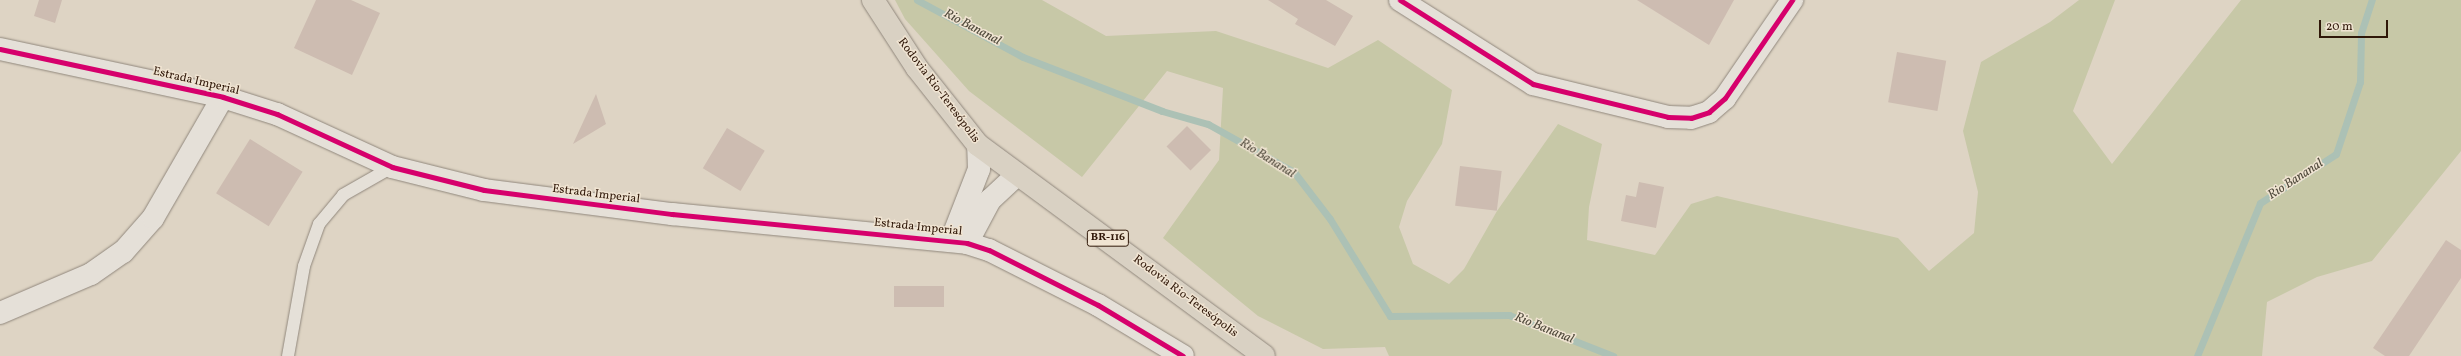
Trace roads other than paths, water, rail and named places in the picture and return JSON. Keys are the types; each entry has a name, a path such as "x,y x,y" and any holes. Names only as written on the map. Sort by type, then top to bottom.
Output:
{"highway":[{"name":"Rodovia Rio-Teresópolis","path":"873,0 918,68 978,145 1017,175 1103,234 1264,356"}],"street":[{"path":"1400,0 1532,84 1668,117 1691,118 1708,112 1725,98 1792,0"},
{"name":"Estrada Imperial","path":"0,49 223,97 277,114 392,167 484,190 549,199 959,242 989,250 1098,305 1183,356"},
{"path":"0,313 91,274 123,252 153,218 223,97"},
{"path":"959,242 979,169 978,145"},
{"path":"959,242 990,200 1017,175"}],"lane":[{"path":"288,356 304,266 319,224 343,195 392,167"}],"waterway":[{"name":"Rio Bananal","path":"917,0 1023,57 1162,111 1208,124 1294,172 1330,219 1390,316 1509,315 1613,356"},
{"name":"Rio Bananal","path":"2197,356 2260,203 2336,154 2360,82 2361,33 2372,0"}]}
